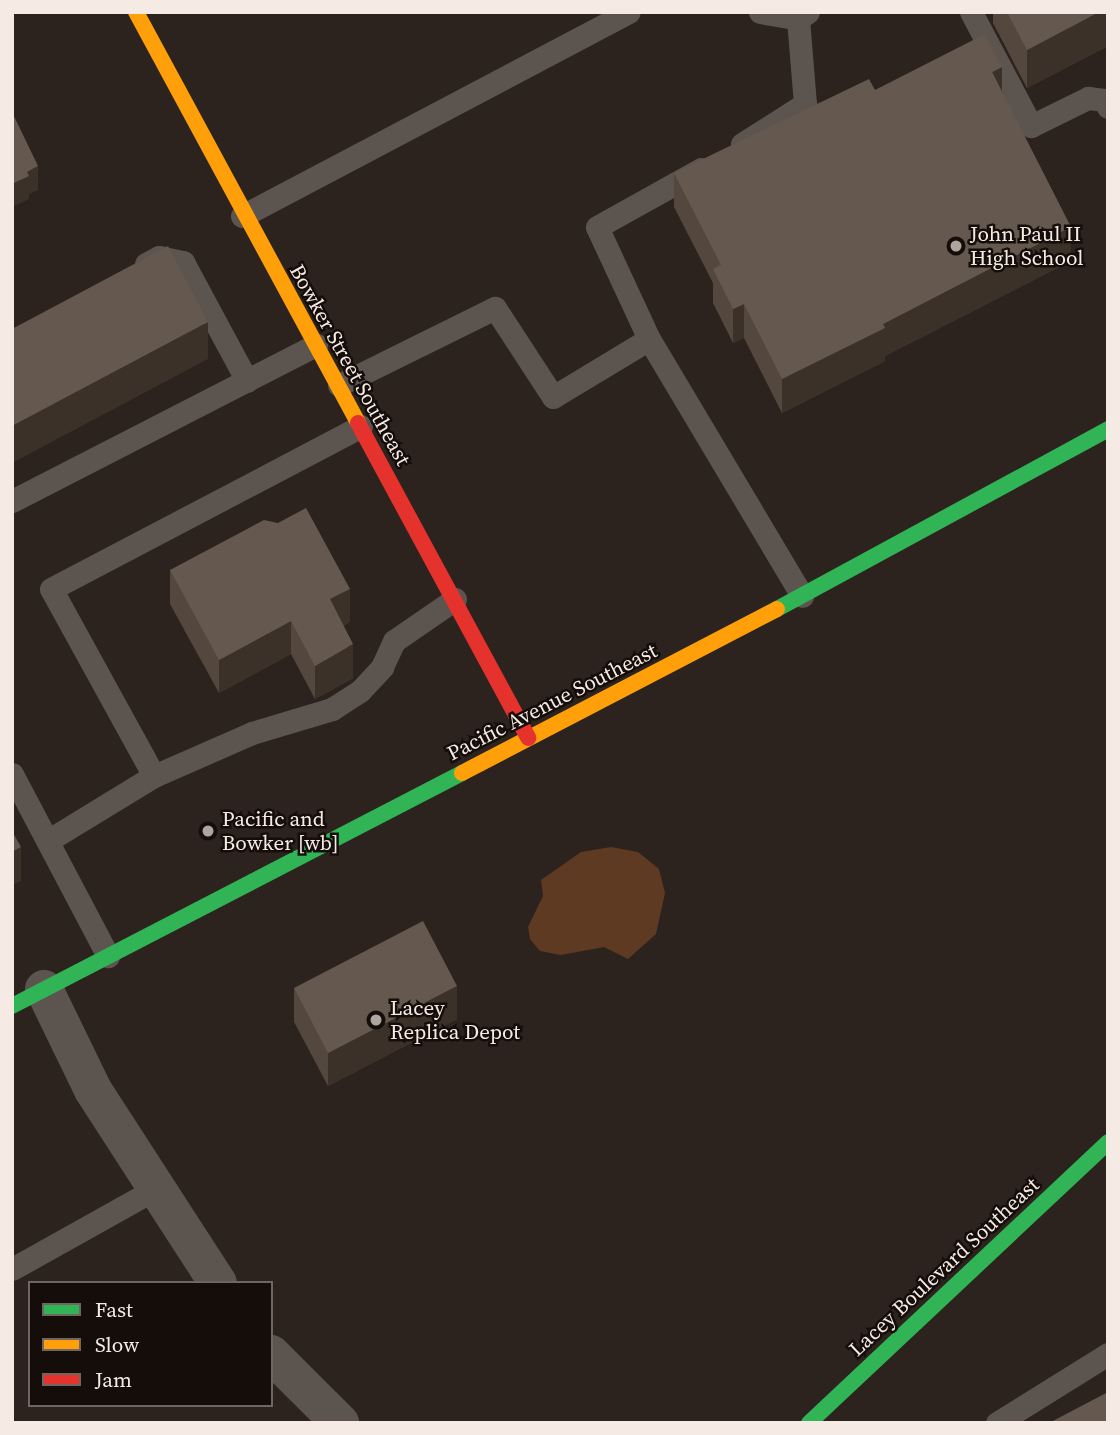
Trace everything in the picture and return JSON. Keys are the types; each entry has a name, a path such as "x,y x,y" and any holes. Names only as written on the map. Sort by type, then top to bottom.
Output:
{"main road":[{"name":"Bowker Street Southeast","path":"136,12 242,215 339,385 528,738"},
{"name":"Pacific Avenue Southeast","path":"28,998 802,596 1108,429"},
{"name":"Lacey Boulevard Southeast","path":"809,1423 1108,1142"}],"street":[{"path":"28,998 93,1090 217,1281"},
{"path":"273,1356 326,1419"}],"lane":[{"path":"242,215 629,12"},
{"path":"760,12 803,16 805,104 597,227 649,339 802,596"},
{"path":"971,12 1031,126 1088,99 1104,100 1108,107"},
{"path":"122,277 159,257 183,262 247,381"},
{"path":"339,385 495,308 553,397 649,339"},
{"path":"12,501 316,345"},
{"path":"155,776 51,589 361,426"},
{"path":"49,840 155,776 252,733 332,709 360,691 382,667 394,640 455,599"},
{"path":"12,774 108,956"},
{"path":"12,1269 155,1189"},
{"path":"997,1423 1108,1354"}],"shaded area":[{"path":"611,847 638,852 659,869 665,893 656,934 628,959 604,947 561,955 540,951 530,939 528,927 543,896 541,880 581,852"}],"building":[{"path":"1007,12 1099,12 1027,50"},
{"name":"John Paul II High School","path":"985,34 1002,67 992,72 1071,227 883,324 885,328 782,379 744,304 733,309 713,269 721,265 674,173 869,79 875,90"},
{"path":"12,112 38,166 27,172 29,176 12,184"},
{"path":"168,246 208,322 12,426 12,329"},
{"path":"306,508 350,589 330,599 353,644 315,666 291,621 219,660 170,570 264,520 278,523"},
{"path":"12,831 21,847 12,852"},
{"path":"423,921 457,986 328,1053 294,988"},
{"path":"1108,1392 1108,1423 1049,1423"}],"traffic: fast":[{"path":"777,609 1108,429"},
{"path":"12,1006 462,773"},
{"path":"809,1423 1108,1142"}],"traffic: slow":[{"path":"136,12 358,423"},
{"path":"462,773 777,609"}],"traffic: jam":[{"path":"358,423 528,738"}],"place":[{"name":"John Paul II High School","path":"956,246"},
{"name":"Pacific and Bowker [wb]","path":"208,831"},
{"name":"Lacey Replica Depot","path":"376,1020"}]}
